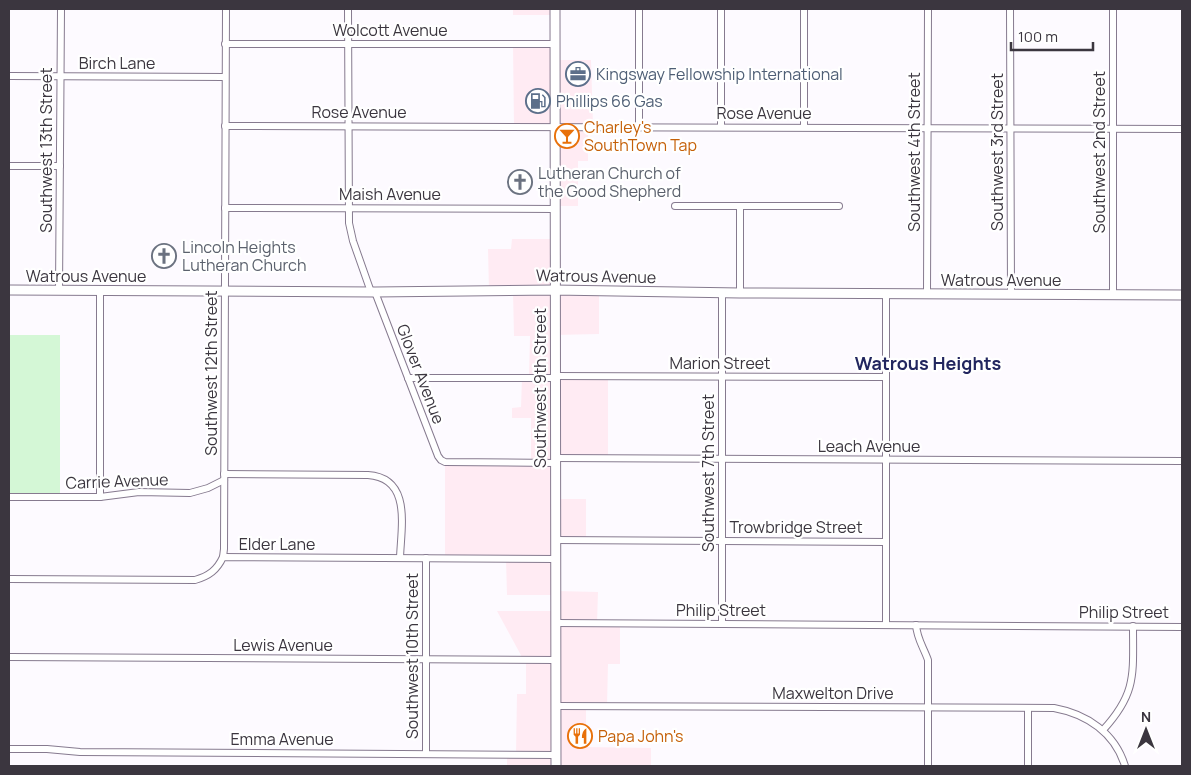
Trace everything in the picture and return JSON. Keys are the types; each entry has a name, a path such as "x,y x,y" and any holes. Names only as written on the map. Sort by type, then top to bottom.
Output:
{"street":[{"name":"Southwest 13th Street","path":"59,291 61,9"},
{"name":"Southwest 12th Street","path":"223,557 226,9"},
{"name":"Glover Avenue","path":"348,9 348,208 353,241 438,456 446,462"},
{"name":"Southwest 9th Street","path":"555,9 556,766"},
{"path":"638,126 639,9"},
{"path":"721,9 721,126"},
{"path":"804,9 804,126"},
{"name":"Southwest 4th Street","path":"927,294 928,9"},
{"name":"Southwest 3rd Street","path":"1010,9 1011,295"},
{"name":"Southwest 2nd Street","path":"1113,9 1113,295"},
{"name":"Wolcott Avenue","path":"226,44 555,44"},
{"name":"Birch Lane","path":"9,76 225,78"},
{"name":"Rose Avenue","path":"225,126 804,126 1182,129"},
{"path":"9,166 60,166"},
{"path":"675,206 839,206"},
{"path":"740,206 740,293"},
{"name":"Maish Avenue","path":"225,208 555,209"},
{"name":"Watrous Avenue","path":"9,290 373,292 554,290 722,293 1182,295"},
{"path":"100,291 100,497"},
{"name":"Southwest 7th Street","path":"722,293 722,624"},
{"path":"886,294 886,624"},
{"name":"Marion Street","path":"408,378 886,377"},
{"name":"Leach Avenue","path":"446,462 722,459 1182,461"},
{"name":"Carrie Avenue","path":"9,497 100,497 139,492 196,492 208,488 224,477 368,475"},
{"name":"Southwest 10th Street","path":"368,475 377,475 386,479 393,484 398,492 402,514 400,558"},
{"name":"Trowbridge Street","path":"556,540 886,542"},
{"name":"Elder Lane","path":"9,579 195,580 204,578 213,572 220,565 223,557 556,559"},
{"name":"Southwest 10th Street","path":"426,558 426,754"},
{"name":"Philip Street","path":"556,623 1182,627"},
{"path":"916,625 917,636 928,660 928,766"},
{"path":"1125,766 1114,743 1104,730 1121,709 1131,685 1133,676 1133,626"},
{"name":"Lewis Avenue","path":"9,657 556,660"},
{"name":"Maxwelton Drive","path":"556,706 1028,708 1066,710 1082,716 1104,730"},
{"path":"1028,708 1028,766"},
{"name":"Emma Avenue","path":"9,749 90,752 556,755"}],"shaded area":[{"path":"513,9 555,9 555,15 513,15"},
{"path":"513,44 555,44 555,60 591,60 593,126 588,126 588,161 578,161 578,206 555,206 555,126 514,126"},
{"path":"512,239 555,239 554,290 599,291 599,334 554,335 554,376 608,376 608,459 555,458 555,499 586,499 586,540 556,540 556,591 598,592 597,623 620,623 620,664 608,664 607,706 586,706 586,747 651,748 651,766 507,766 507,754 516,754 517,694 526,694 526,660 523,659 497,611 556,611 556,595 507,595 506,559 445,559 445,462 531,462 531,418 512,418 512,408 521,407 522,378 529,377 530,336 514,336 513,291 489,291 488,249 511,249"}],"green space":[{"path":"9,335 60,335 60,497 9,497"}],"place":[{"name":"Kingsway Fellowship International","path":"578,74"},
{"name":"Phillips 66 Gas","path":"538,101"},
{"name":"Charley's SouthTown Tap","path":"567,136"},
{"name":"Lutheran Church of the Good Shepherd","path":"520,182"},
{"name":"Lincoln Heights Lutheran Church","path":"164,256"},
{"name":"Papa John's","path":"580,736"}],"district":[{"name":"Watrous Heights","path":"928,364"}]}
